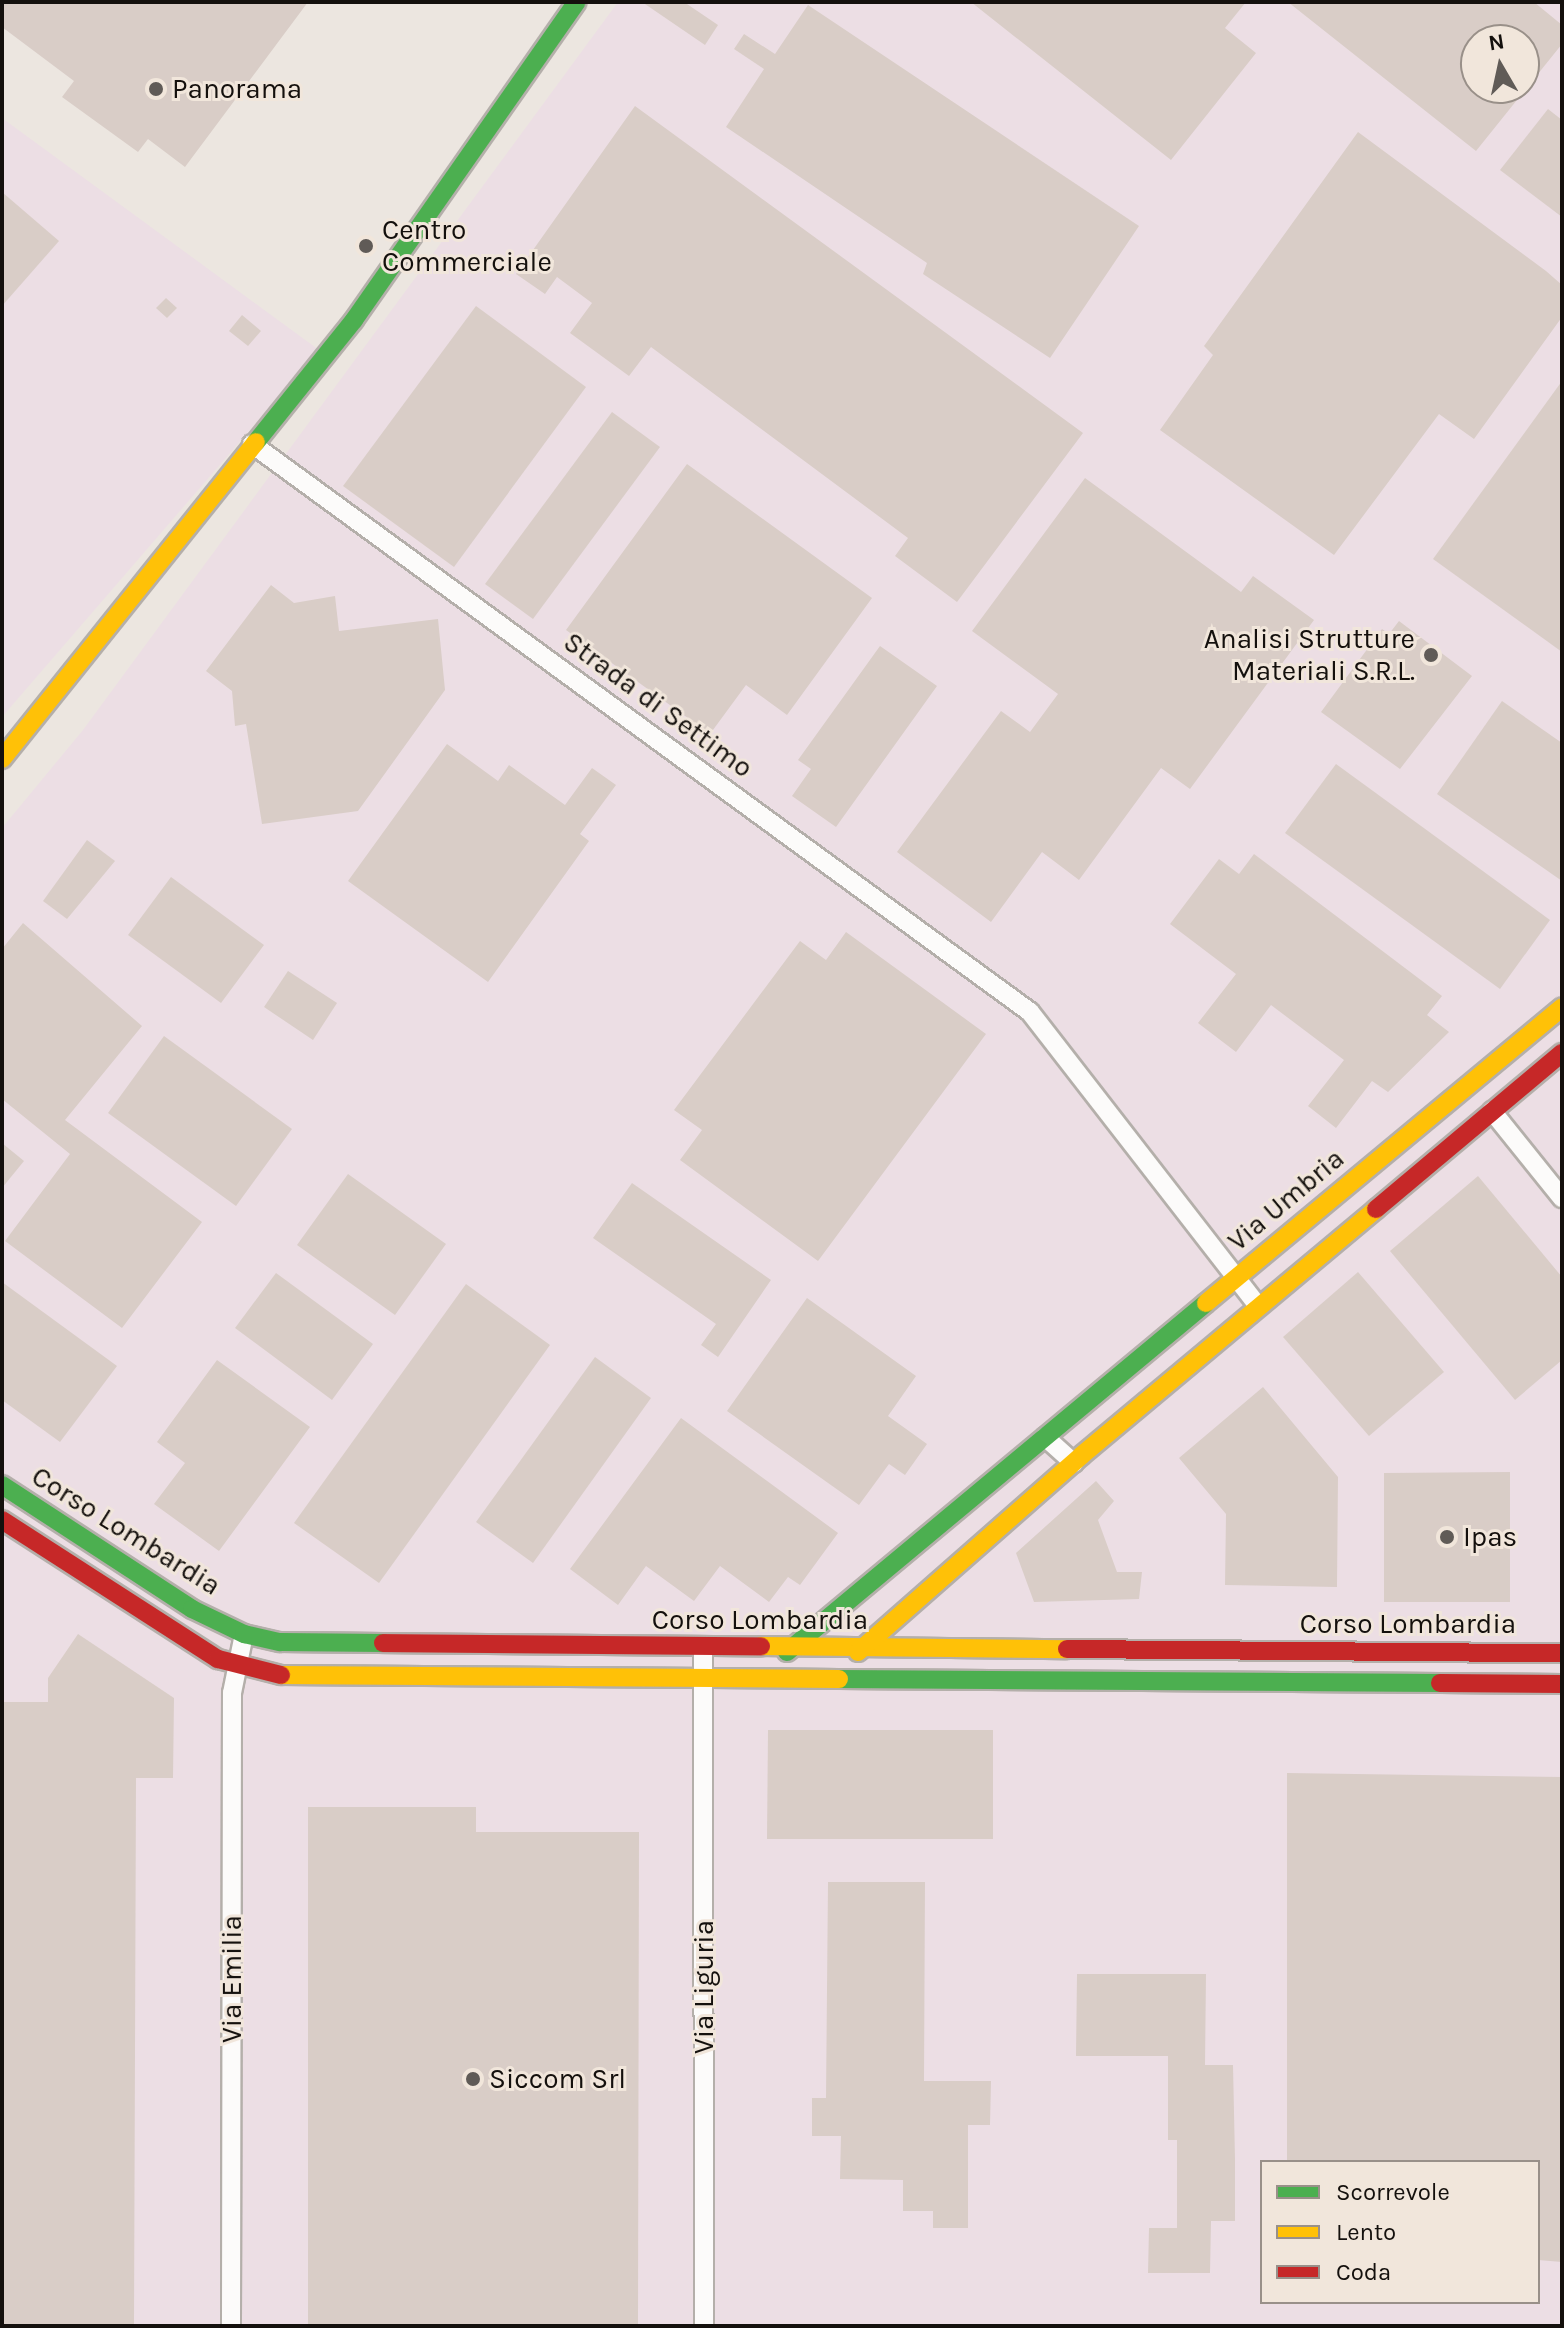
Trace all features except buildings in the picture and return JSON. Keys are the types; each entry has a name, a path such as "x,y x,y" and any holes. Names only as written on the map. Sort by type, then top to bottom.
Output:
{"street":[{"path":"2,759 354,320 577,2"},
{"name":"Strada di Settimo","path":"252,444 1030,1012 1259,1307"},
{"name":"Via Umbria","path":"755,1679 1562,1007"},
{"path":"829,1680 1074,1463 1562,1053"},
{"path":"1492,1111 1562,1198"},
{"path":"1045,1437 1074,1463"},
{"name":"Corso Lombardia","path":"2,1485 192,1609 244,1634 333,1646 1562,1653"},
{"name":"Corso Lombardia","path":"2,1520 181,1638 236,1665 277,1675 1562,1684"},
{"name":"Via Emilia","path":"231,2326 236,1665 244,1634"},
{"path":"476,1646 476,1678"},
{"name":"Via Liguria","path":"703,1648 704,2326"},
{"path":"1054,1681 1055,1650"}],"shaded area":[{"path":"618,2 1562,2 1562,2326 2,2326 2,828 83,730"},
{"path":"2,118 319,350 2,717"}],"traffic: fast":[{"path":"256,442 354,320 577,2"},
{"path":"787,1652 1206,1303"},
{"path":"2,1485 192,1609 244,1634 280,1642 383,1643"},
{"path":"839,1679 1440,1683"}],"traffic: slow":[{"path":"2,759 256,442"},
{"path":"1206,1303 1562,1007"},
{"path":"858,1652 1082,1455 1376,1209"},
{"path":"761,1646 1067,1649"},
{"path":"281,1675 839,1679"}],"traffic: jam":[{"path":"1376,1209 1562,1053"},
{"path":"2,1520 218,1659 281,1675"},
{"path":"383,1643 761,1646"},
{"path":"1067,1649 1562,1653"},
{"path":"1440,1683 1562,1684"}],"place":[{"name":"Panorama","path":"156,89"},
{"name":"Centro Commerciale","path":"366,246"},
{"name":"Analisi Strutture Materiali S.R.L.","path":"1431,655"},
{"name":"Ipas","path":"1447,1537"},
{"name":"Siccom Srl","path":"473,2079"}]}
